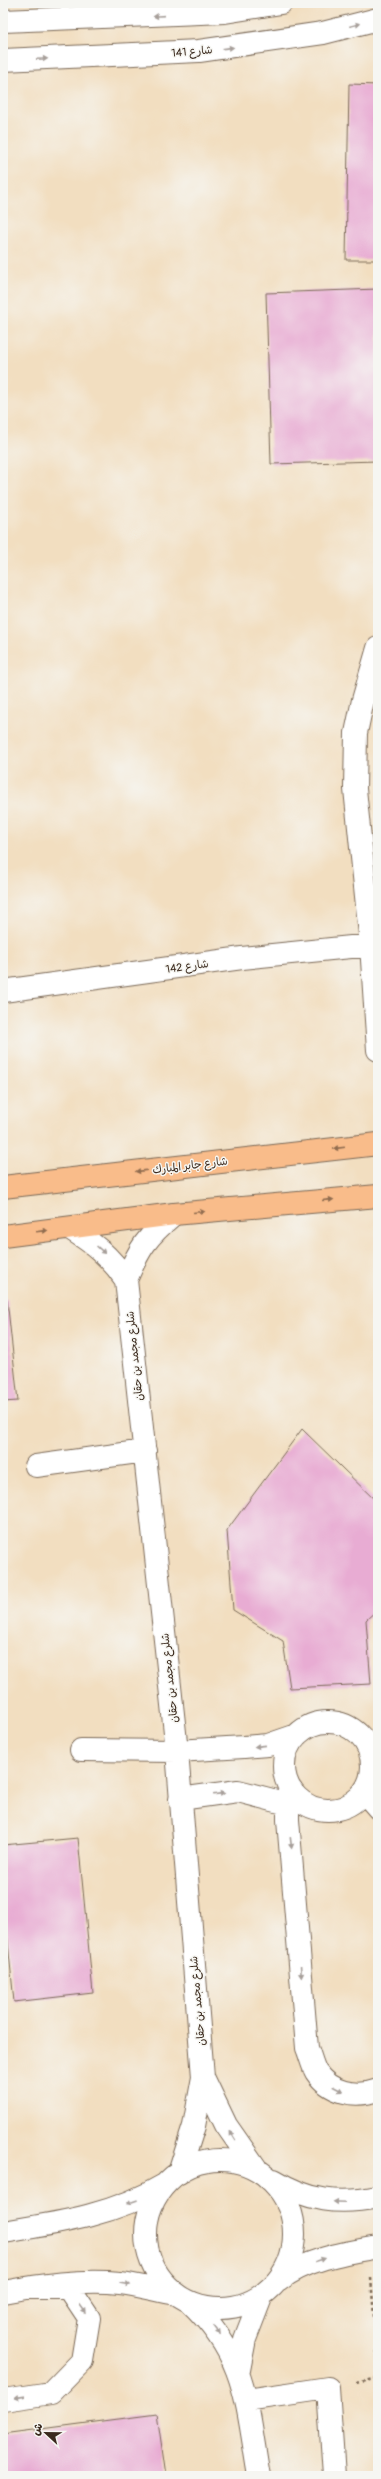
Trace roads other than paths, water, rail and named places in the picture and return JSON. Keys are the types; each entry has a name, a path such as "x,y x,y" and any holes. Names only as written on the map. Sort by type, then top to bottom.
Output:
{"main road":[{"name":"شارع جابر المبارك","path":"3,1186 378,1144"},
{"path":"3,1236 174,1214 378,1196"}],"street":[{"path":"3,22 225,12 281,3"},
{"name":"شارع 141","path":"3,60 199,51 323,33 378,19"},
{"path":"378,648 363,700 356,733 355,789 370,855 371,945 378,1050"},
{"name":"شارع 142","path":"3,991 242,958 371,945"},
{"name":"شلرع مجمد بن حقان","path":"126,1280 137,1255 149,1235 174,1214"},
{"name":"شلرع مجمد بن حقان","path":"69,1228 95,1244 113,1260 126,1280 177,1751 203,2077 194,2126 172,2178 150,2210 147,2226 147,2242 156,2271 184,2298"},
{"path":"36,1466 144,1451"},
{"path":"81,1750 177,1751 268,1745 297,1735 310,1726 324,1722 339,1723 353,1730 364,1740 370,1753 372,1768 368,1783 360,1796 347,1806 333,1810 317,1808 290,1798 238,1791 180,1799"},
{"path":"297,1735 288,1747 284,1762 290,1798 307,2048 316,2071 327,2083 347,2094 366,2094 378,2090"},
{"path":"368,1783 371,1800 378,1808"},
{"name":"شلرع مجمد بن حقان","path":"203,2077 226,2125 262,2172 276,2185 289,2206 294,2229 292,2253 282,2275 268,2290"},
{"path":"3,2232 73,2221 110,2210 142,2198 197,2163 217,2160 237,2161 262,2172 292,2191 326,2201 356,2201 378,2197"},
{"path":"3,2292 73,2283 120,2283 184,2298 202,2306 227,2307 245,2303 268,2290 293,2269 344,2253 373,2248"},
{"path":"3,2400 51,2392 82,2361 89,2318 69,2288 27,2288"},
{"path":"239,2370 245,2339 268,2290"},
{"path":"184,2298 219,2332 239,2370 246,2400 259,2476"},
{"path":"246,2400 328,2388 334,2476"}]}
